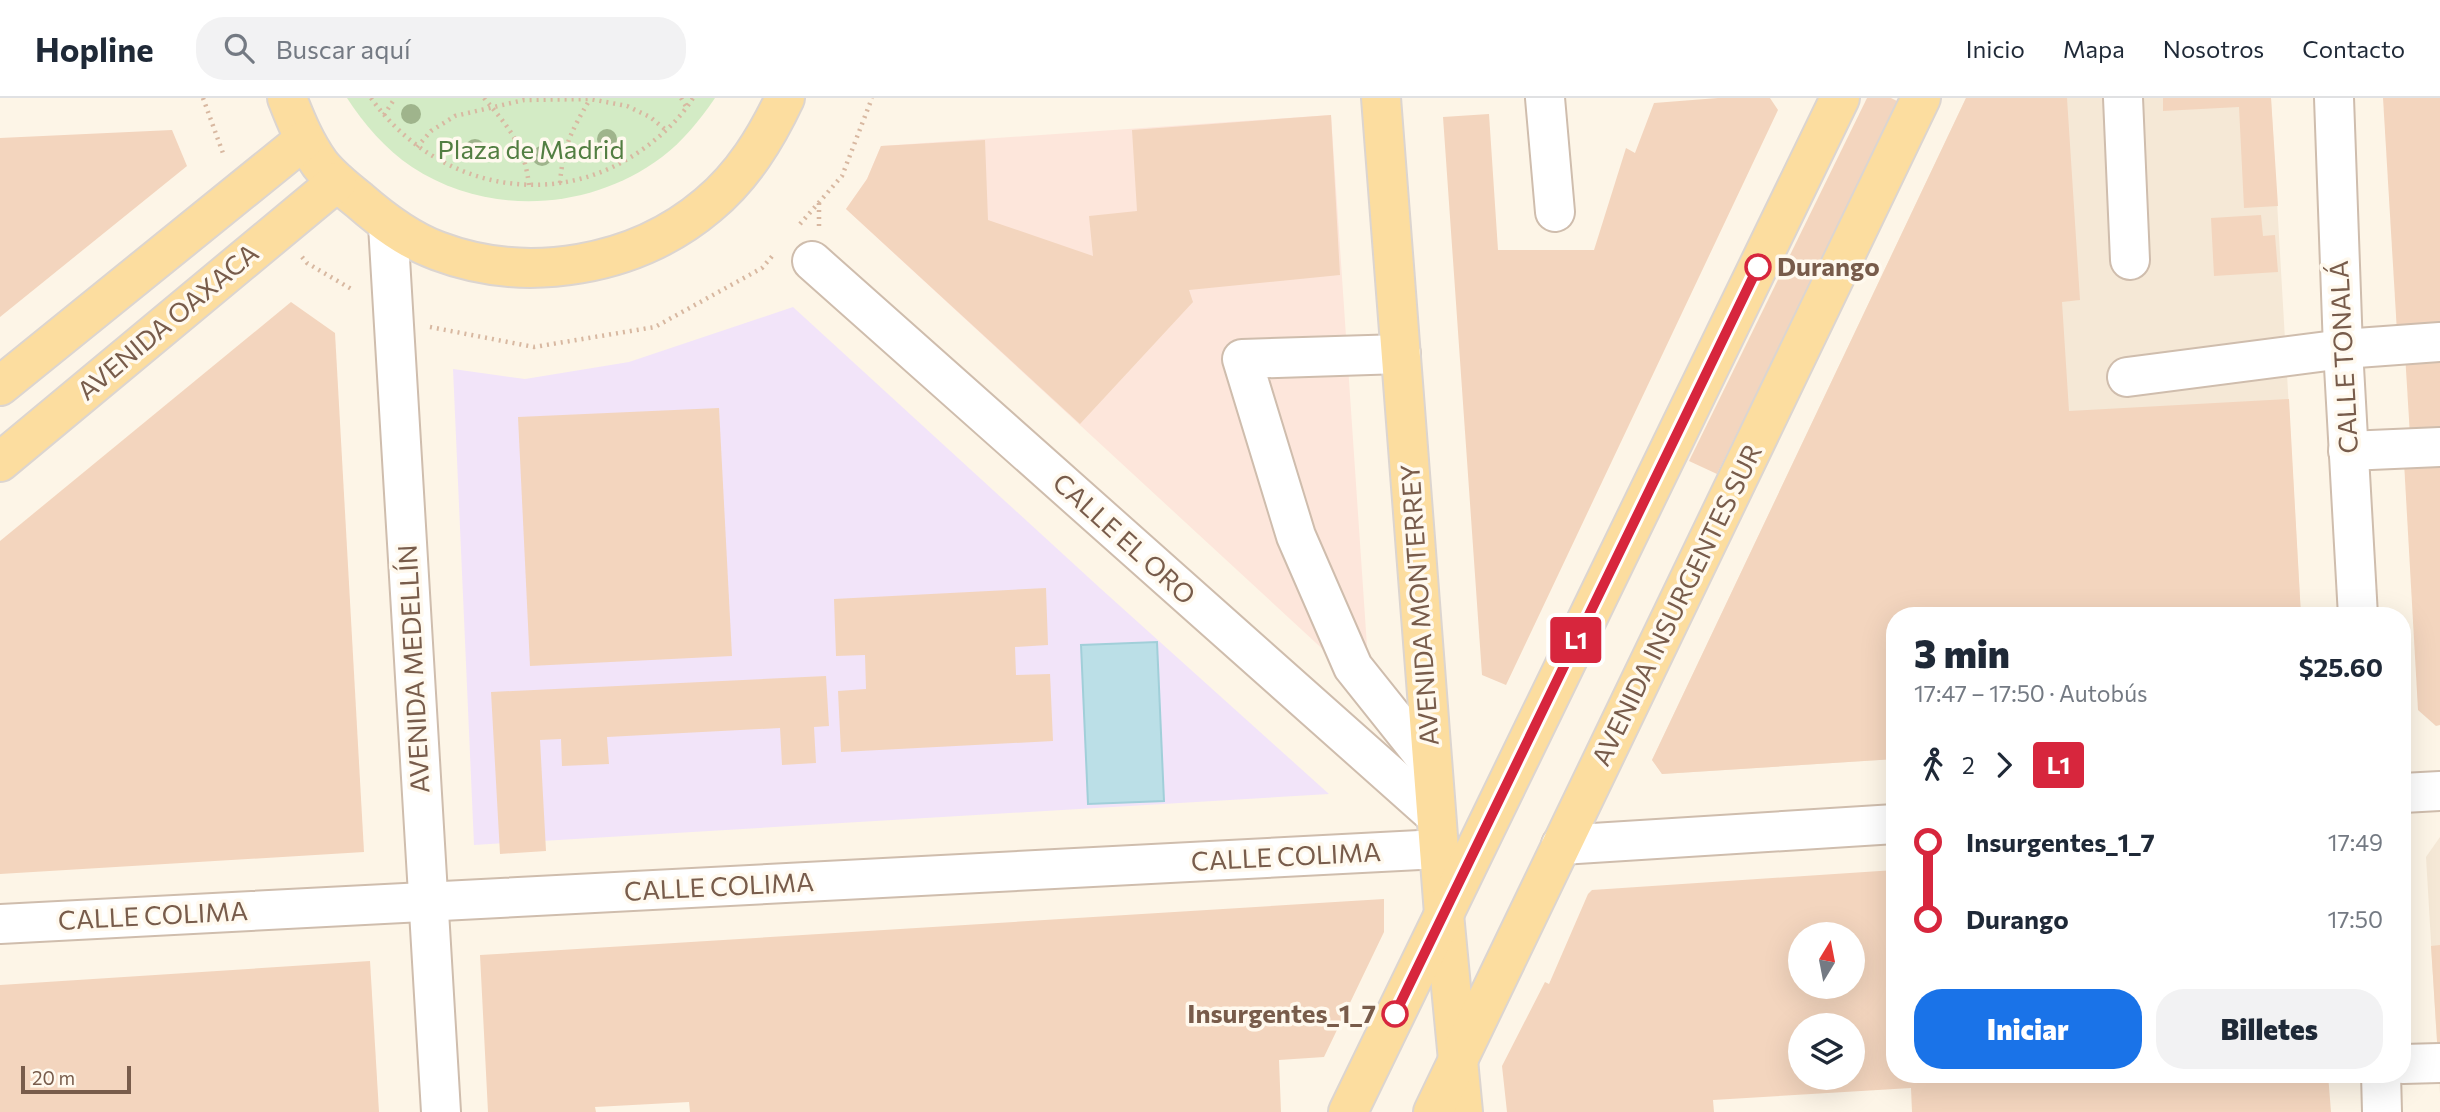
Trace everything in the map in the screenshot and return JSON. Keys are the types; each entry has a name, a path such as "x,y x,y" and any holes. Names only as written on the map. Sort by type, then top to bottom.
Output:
{"main road":[{"path":"287,98 304,140 321,166 388,225 439,251 494,266 551,268 608,258 660,237 708,205 741,172 768,134 785,98"},
{"name":"AVENIDA MONTERREY","path":"1381,98 1432,766 1463,1112"},
{"path":"1348,1112 1840,98"},
{"name":"AVENIDA INSURGENTES SUR","path":"1433,1112 1922,98"},
{"name":"AVENIDA OAXACA","path":"0,386 304,140"},
{"name":"AVENIDA OAXACA","path":"0,462 337,182"}],"street":[{"path":"1545,98 1555,212"},
{"path":"2123,98 2130,260"},
{"name":"CALLE TONALÁ","path":"2333,98 2357,607"},
{"name":"AVENIDA MEDELLÍN","path":"388,225 441,1112"},
{"name":"CALLE EL ORO","path":"812,261 1438,833"},
{"path":"2127,377 2343,349 2440,342"},
{"path":"1401,354 1242,359 1296,536 1353,667 1432,766"},
{"path":"2348,451 2440,447"},
{"path":"2411,793 2440,791"},
{"path":"1561,845 1886,825"},
{"name":"CALLE COLIMA","path":"0,925 429,902 1438,833"},
{"path":"2411,1063 2440,1063"},
{"path":"2381,1083 2382,1112"}],"path":[{"path":"371,98 384,115 417,146 443,163 499,182 529,185 560,183 618,165 666,130 693,98"},
{"path":"384,115 395,98"},
{"path":"484,98 509,128 526,160 529,185"},
{"path":"417,146 431,131 455,116 524,100 590,98 627,106 650,117 666,130"},
{"path":"560,183 562,156 574,126 590,98"},
{"path":"681,98 687,108"}],"shaded area":[{"path":"1966,98 2271,98 2300,607 1886,607 1886,760 1662,774 1652,760"},
{"path":"1331,115 1368,661 1342,667 846,209 867,179 881,146"},
{"path":"793,307 1329,794 474,845 453,369 525,379 629,362"},
{"path":"2440,837 2440,1094 2426,857"}],"green space":[{"name":"Plaza de Madrid","path":"347,98 715,98 677,144 634,175 571,197 538,201 506,200 473,194 442,183 412,167 384,144"}],"water":[{"path":"1157,642 1164,801 1088,804 1081,645"}],"building":[{"path":"1718,98 1770,98 1778,110 1506,685 1482,675 1443,117 1489,114 1498,250 1594,250 1626,148 1635,153 1654,103"},
{"path":"1867,98 1891,98 1899,102 1717,474 1689,461"},
{"path":"1966,98 2067,98 2080,300 2062,302 2069,411 2289,399 2301,607 1886,607 1886,760 1662,774 1652,760"},
{"path":"2163,98 2271,98 2278,206 2244,208 2239,107 2163,111"},
{"path":"2383,98 2440,98 2440,329 2397,332"},
{"path":"1331,115 1340,275 1189,290 1193,302 1080,424 846,209 867,179 881,146 985,140 988,220 1093,256 1089,216 1137,211 1132,130"},
{"path":"172,130 187,166 0,317 0,138"},
{"path":"2261,215 2263,236 2275,235 2278,272 2214,276 2211,218"},
{"path":"291,302 335,333 364,852 0,874 0,541"},
{"path":"2440,351 2440,435 2410,436 2405,353"},
{"path":"719,408 732,656 530,666 518,417"},
{"path":"2440,459 2440,725 2436,726 2418,710 2404,462"},
{"path":"1046,588 1048,645 1015,647 1016,675 1050,674 1053,741 841,752 838,691 866,689 865,655 836,656 834,599"},
{"path":"826,676 829,726 814,727 816,763 782,765 780,728 607,737 609,764 562,766 561,739 540,740 546,851 500,854 491,692"},
{"path":"1886,871 1886,1083 2329,1083 2331,1112 1912,1112 1911,1088 1713,1100 1714,1112 1507,1112 1502,1066 1545,982 1549,984 1592,890"},
{"path":"1384,899 1384,932 1324,1057 1279,1060 1281,1112 690,1112 689,1102 595,1107 596,1112 488,1112 480,955"},
{"path":"2440,945 2440,1056 2438,1056 2431,946"},
{"path":"370,961 379,1112 0,1112 0,985"}],"bus line":[{"name":"L1","path":"1395,1014 1758,267"}],"place":[{"name":"Durango","path":"1758,267"},
{"name":"Insurgentes_1_7","path":"1395,1014"}]}
